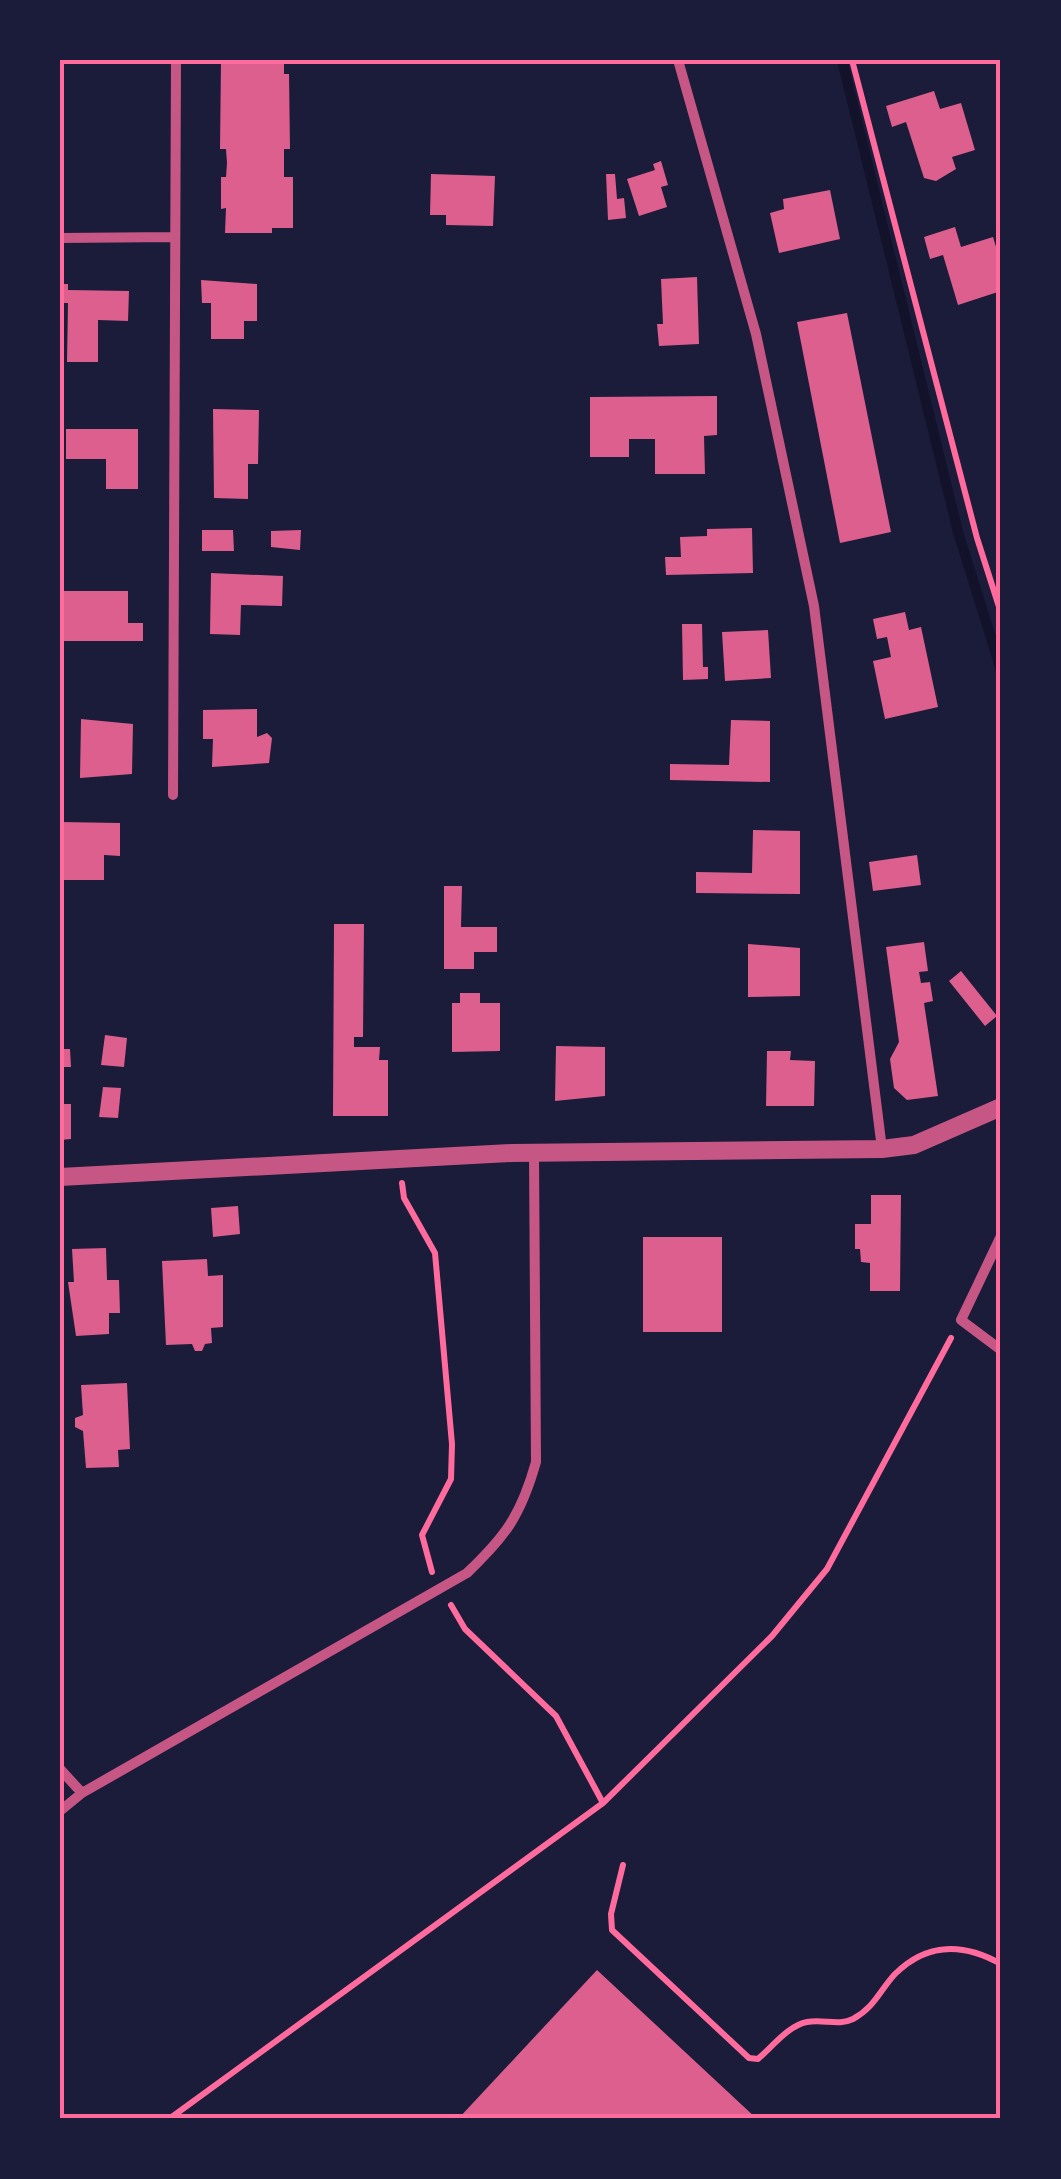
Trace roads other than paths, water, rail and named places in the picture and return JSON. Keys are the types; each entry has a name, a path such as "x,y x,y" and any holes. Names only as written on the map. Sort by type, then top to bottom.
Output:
{"street":[{"path":"173,795 176,60"},
{"path":"678,60 756,334 814,606 882,1149"},
{"path":"60,238 174,237"},
{"path":"60,1177 400,1157 882,1149 914,1145 1001,1108"},
{"path":"60,1811 82,1793 467,1573 506,1537 526,1499 536,1462 534,1153"},
{"path":"1001,1236 961,1320 1001,1350"},
{"path":"60,1769 82,1793"}],"waterway":[{"path":"842,60 958,532 1001,670"}]}
